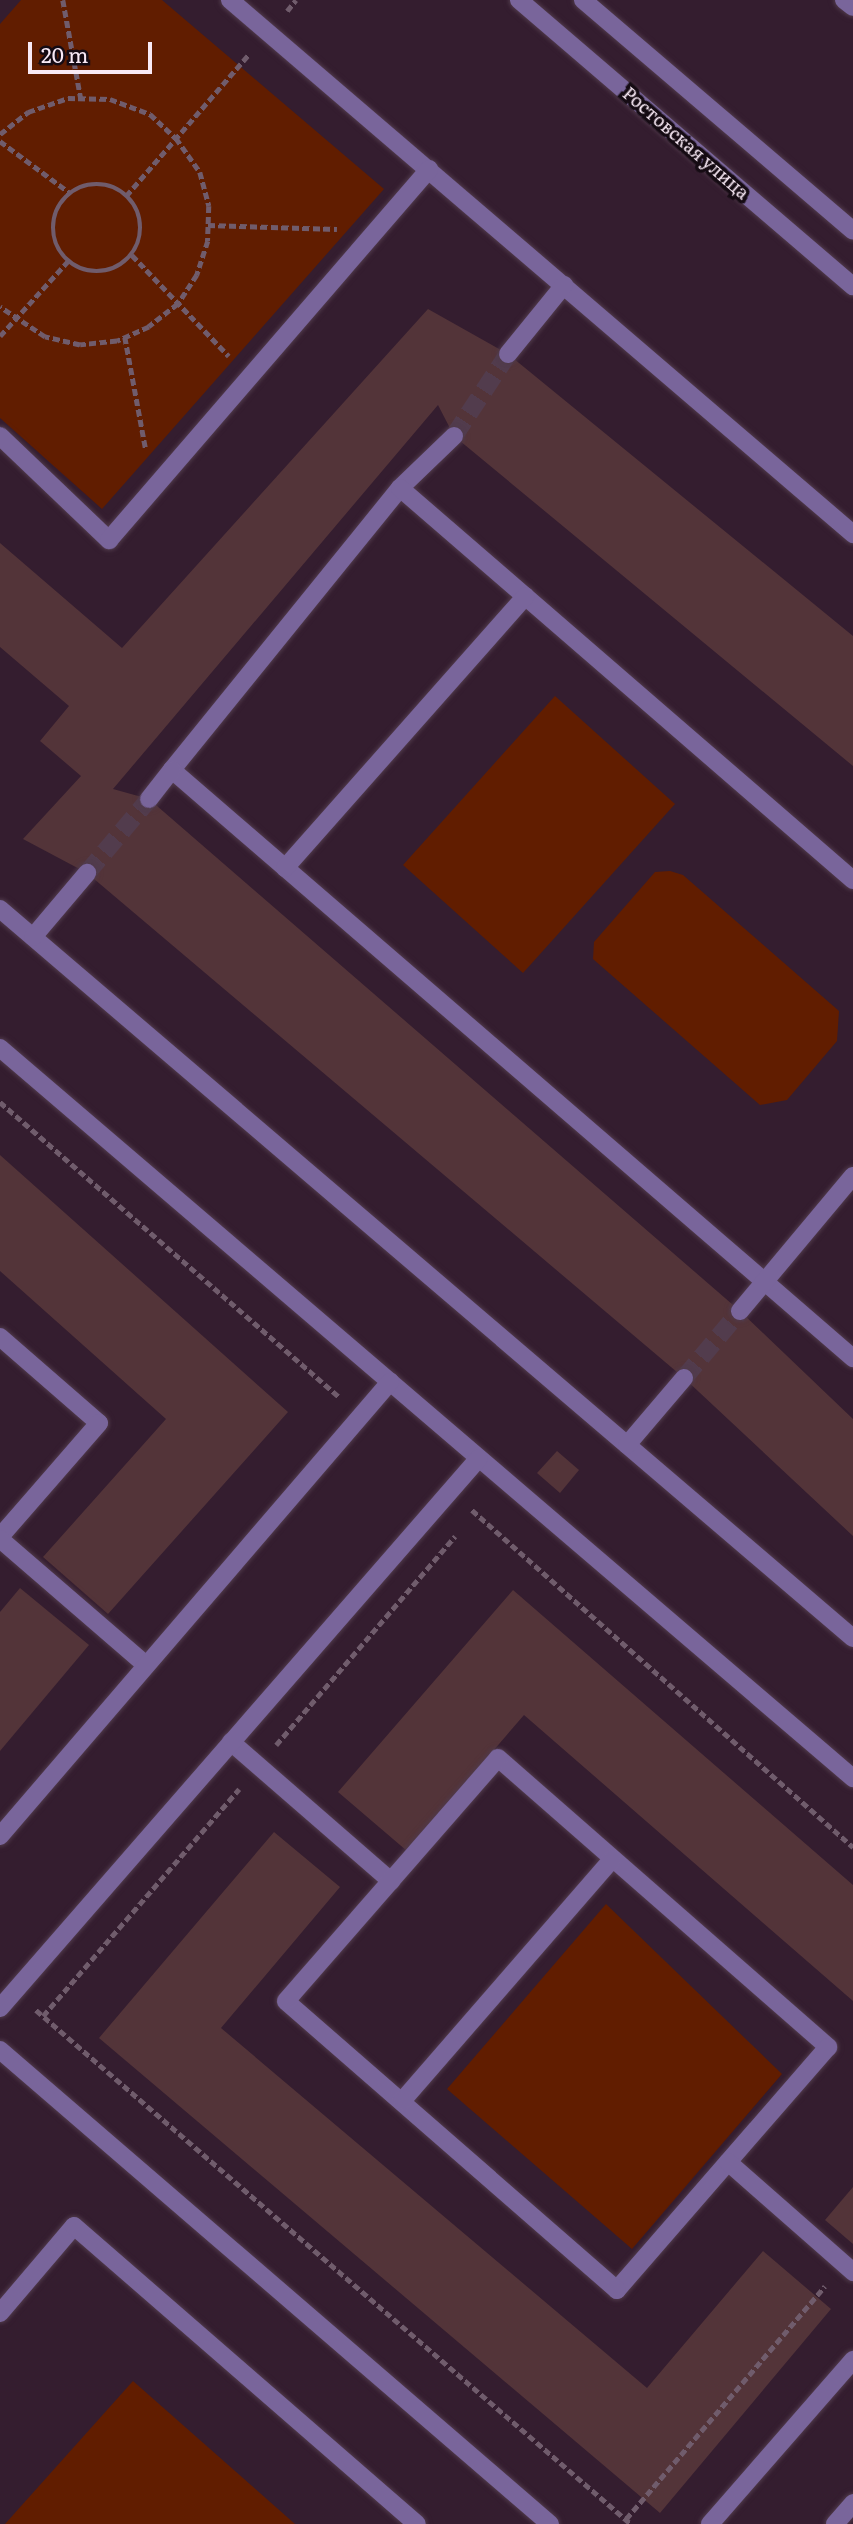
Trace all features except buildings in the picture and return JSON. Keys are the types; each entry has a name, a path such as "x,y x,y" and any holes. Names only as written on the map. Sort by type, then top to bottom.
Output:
{"street":[{"path":"230,0 853,534"},
{"name":"Ростовская улица","path":"519,0 853,286"},
{"path":"583,0 853,231"},
{"path":"844,0 853,8"},
{"path":"0,436 109,540 429,169"},
{"path":"508,354 564,285"},
{"path":"149,799 400,488 454,436"},
{"path":"400,488 853,880"},
{"path":"285,868 526,596"},
{"path":"172,771 853,1359"},
{"path":"33,937 87,873"},
{"path":"0,909 853,1637"},
{"path":"0,1048 853,1778"},
{"path":"740,1311 853,1176"},
{"path":"0,1337 99,1423 0,1538 146,1665"},
{"path":"627,1445 684,1378"},
{"path":"0,1836 390,1382"},
{"path":"0,2008 478,1458"},
{"path":"231,1742 391,1881"},
{"path":"498,1758 612,1859 828,2047 617,2290 286,2001 498,1758"},
{"path":"402,2101 612,1859"},
{"path":"0,2050 550,2524"},
{"path":"728,2162 848,2268"},
{"path":"0,2313 74,2226 417,2524"},
{"path":"710,2524 853,2360"},
{"path":"835,2524 853,2503"}],"path":[{"path":"63,0 81,99"},
{"path":"126,196 296,0"},
{"path":"0,134 28,112 81,99 110,99 150,114 176,138 200,172 208,225 197,275 178,304 125,337 80,345 45,337 13,320 0,307"},
{"path":"0,141 70,193"},
{"path":"94,184 126,196 141,227 132,255 97,272 68,261 52,230 70,193 94,184"},
{"path":"208,225 377,230"},
{"path":"132,255 250,377"},
{"path":"0,336 68,261"},
{"path":"125,337 153,488"},
{"path":"0,1102 360,1416"},
{"path":"450,1491 853,1847"},
{"path":"14,1992 631,2524"},
{"path":"626,2519 848,2268"}],"shaded area":[{"path":"21,0 162,0 384,189 102,509 0,418 0,24"},
{"path":"555,696 675,804 523,973 403,865"},
{"path":"670,871 683,875 839,1011 837,1041 787,1100 760,1105 593,959 594,942 655,872"},
{"path":"606,1904 782,2074 632,2249 447,2089"},
{"path":"133,2381 295,2524 5,2524"}],"tunnel":[{"path":"454,436 508,354"},
{"path":"87,873 149,799"},
{"path":"684,1378 740,1311"}]}
